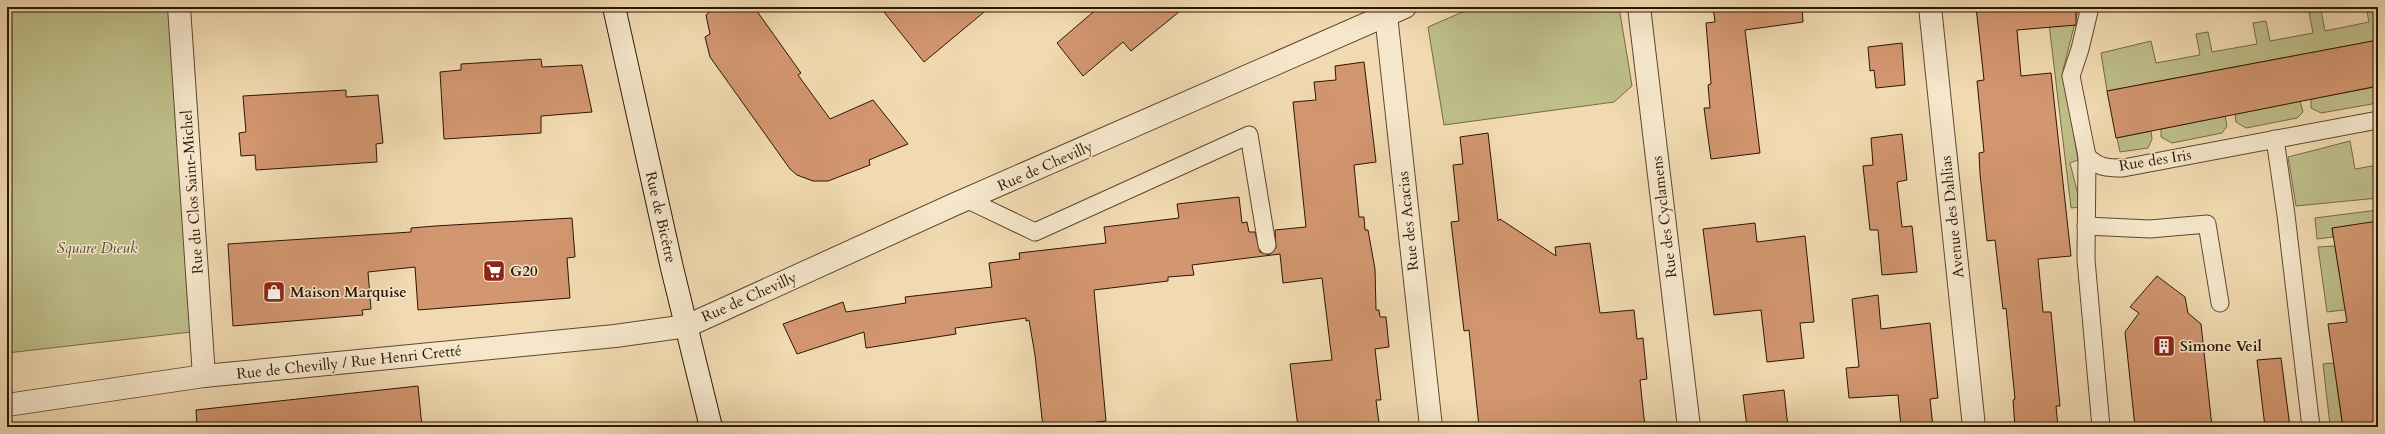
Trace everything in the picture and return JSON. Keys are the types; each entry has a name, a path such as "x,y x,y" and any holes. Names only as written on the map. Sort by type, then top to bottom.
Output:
{"street":[{"name":"Rue du Clos Saint-Michel","path":"179,7 204,376"},
{"name":"Rue de Bicêtre","path":"614,7 711,427"},
{"name":"Rue des Cyclamens","path":"1638,7 1689,427"},
{"name":"Avenue des Dahlias","path":"1930,7 1974,427"},
{"name":"Rue de Chevilly","path":"687,326 1396,11"},
{"name":"Rue des Acacias","path":"1396,11 1431,427"},
{"name":"Rue de Chevilly / Rue Henri Cretté","path":"10,405 204,376 615,336 687,326"}],"lane":[{"path":"2090,7 2080,49 2071,76 2087,156 2086,260 2101,427"},
{"name":"Rue des Iris","path":"2087,156 2094,164 2105,168 2123,168 2378,120"},
{"path":"968,200 1035,232 1249,135 1267,245"},
{"path":"2275,139 2286,215 2311,427"},
{"path":"2086,226 2150,229 2207,224 2220,303"}],"green space":[{"name":"Square Dieuk","path":"7,7 171,7 191,332 7,353"},
{"path":"1474,7 1619,7 1632,86 1614,102 1444,125 1428,27"},
{"path":"2047,7 2079,7 2063,70 2078,160 2070,163 2081,207 2071,208"},
{"path":"2366,7 2377,7 2378,40 2107,91 2101,53 2151,41 2156,63 2200,55 2196,34 2208,32 2212,52 2257,44 2253,23 2266,21 2270,41 2313,33 2309,12 2321,10 2325,31 2369,22"},
{"path":"2375,87 2377,98 2372,104 2321,113 2311,108 2311,99"},
{"path":"2300,101 2303,112 2297,118 2246,128 2236,122 2235,114"},
{"path":"2225,116 2227,126 2222,133 2172,143 2161,137 2161,129"},
{"path":"2151,131 2152,139 2148,148 2120,152 2117,138"},
{"path":"2350,141 2355,169 2378,165 2378,198 2296,206 2288,157"},
{"path":"2378,210 2378,222 2332,228 2333,237 2317,239 2315,218"},
{"path":"2335,246 2342,289 2378,283 2378,306 2327,312 2318,247"},
{"path":"2334,363 2342,423 2330,425 2323,364"}],"building":[{"path":"715,7 754,7 801,73 798,75 830,119 873,100 908,144 869,160 870,165 828,181 813,181 797,175 790,169 710,57 705,37 710,34 706,15"},
{"path":"880,7 990,7 924,62"},
{"path":"1099,7 1185,7 1131,51 1123,42 1083,76 1057,43"},
{"path":"1713,7 1802,7 1803,22 1745,30 1760,153 1711,159 1704,108 1710,108 1708,85 1711,84 1706,23 1715,22"},
{"path":"1976,7 2076,7 2076,25 2017,30 2021,76 2051,73 2071,256 2038,259 2043,312 2051,312 2060,406 2056,406 2058,427 2015,427 2013,400 2015,399 2006,308 2003,309 1995,240 1987,241 1980,174 1979,153 1984,152 1977,81 1984,80"},
{"path":"2378,40 2378,86 2116,138 2107,91"},
{"path":"1902,43 1905,85 1876,88 1874,70 1870,71 1868,47"},
{"path":"541,59 542,67 582,65 592,112 541,116 541,133 444,139 440,72 461,70 461,64"},
{"path":"1364,62 1376,162 1354,165 1359,217 1364,217 1365,230 1368,230 1375,269 1376,310 1379,310 1380,317 1386,317 1389,347 1375,349 1381,400 1376,400 1379,423 1371,424 1371,427 1298,427 1290,364 1332,360 1322,278 1283,283 1280,254 1192,265 1194,275 1168,277 1168,281 1094,290 1106,421 1095,422 1095,427 1043,427 1035,355 1029,320 1026,321 1026,318 955,328 956,334 866,348 864,332 797,354 783,324 843,302 846,312 906,303 905,297 992,287 989,263 1020,259 1019,253 1106,243 1104,227 1179,218 1177,204 1239,197 1242,223 1247,222 1249,232 1255,232 1260,252 1269,255 1276,248 1275,230 1306,227 1293,102 1316,100 1314,82 1336,80 1335,66"},
{"path":"346,90 346,97 378,95 383,143 376,144 377,162 256,170 255,155 241,156 239,133 246,132 243,96"},
{"path":"1488,133 1498,221 1500,219 1556,256 1555,247 1590,243 1600,313 1634,310 1637,339 1643,338 1647,379 1640,380 1645,427 1479,427 1469,330 1464,331 1451,222 1459,221 1453,165 1463,164 1460,137"},
{"path":"1902,134 1907,180 1897,182 1902,227 1912,226 1917,272 1882,275 1878,230 1870,230 1863,166 1873,165 1871,138"},
{"path":"572,218 575,257 567,258 570,298 418,310 415,267 368,272 371,309 362,310 363,315 233,326 228,244 411,232 411,228 435,226"},
{"path":"2378,221 2378,427 2343,427 2328,324 2347,322 2332,228"},
{"path":"1755,223 1757,242 1805,236 1814,322 1800,323 1804,358 1767,362 1761,310 1714,315 1703,229"},
{"name":"Simone Veil","path":"2157,276 2185,297 2188,313 2201,324 2212,427 2135,427 2125,332 2139,313 2130,307"},
{"path":"1878,295 1881,329 1930,323 1938,398 1930,399 1933,427 1901,427 1898,395 1849,398 1846,368 1859,367 1852,299"},
{"path":"2281,358 2290,427 2265,427 2257,360"},
{"path":"418,386 422,427 197,427 196,410"},
{"path":"1784,390 1788,427 1747,427 1743,395"}],"place":[{"name":"G20","path":"494,271"},
{"name":"Maison Marquise","path":"274,292"},
{"name":"Simone Veil","path":"2164,346"}]}
